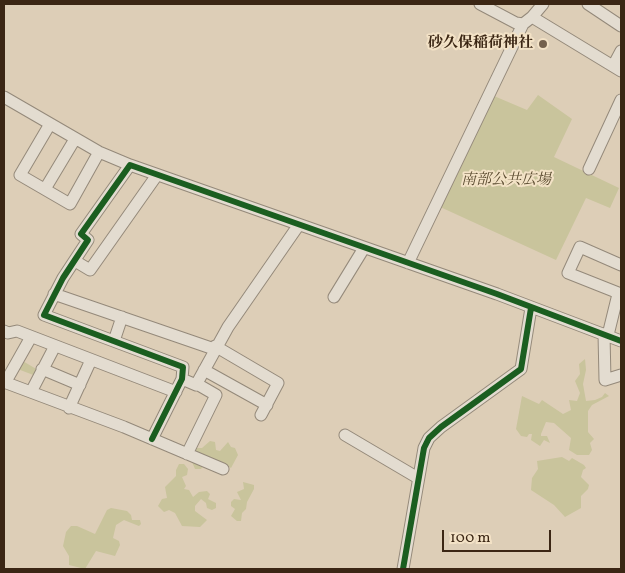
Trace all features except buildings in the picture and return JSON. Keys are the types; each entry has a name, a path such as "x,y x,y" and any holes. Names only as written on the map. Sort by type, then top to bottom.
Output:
{"street":[{"path":"480,4 516,23 527,21 617,68 621,51"},
{"path":"408,263 527,21 543,4"},
{"path":"588,4 621,26"},
{"path":"4,97 99,152 130,165 298,226 408,263 621,341"},
{"path":"589,169 621,100"},
{"path":"50,124 20,175 45,190 70,204 99,152"},
{"path":"45,190 75,139"},
{"path":"130,165 81,234 88,240 54,294 44,315 183,367 182,379 152,440"},
{"path":"75,261 90,270 157,175"},
{"path":"197,384 214,348 298,226"},
{"path":"621,265 580,247 568,273 620,294 606,335 604,380 621,375"},
{"path":"334,297 364,248"},
{"path":"54,294 214,348 278,383 264,410 204,370"},
{"path":"403,569 424,448 429,438 441,427 522,369 531,308"},
{"path":"114,341 122,317"},
{"path":"4,331 8,333 17,331 176,392"},
{"path":"31,337 5,382 223,470"},
{"path":"31,392 55,346"},
{"path":"69,408 91,360"},
{"path":"42,369 80,385"},
{"path":"182,379 197,384 216,395 187,454"},
{"path":"345,435 418,478"}],"green space":[{"name":"南部公共広場","path":"538,95 572,119 554,157 619,188 610,208 586,198 556,260 438,206 494,96 527,110"},
{"path":"585,359 586,370 583,384 586,401 595,400 602,397 605,393 609,396 592,405 588,411 588,432 594,439 590,443 592,450 589,455 577,455 569,450 571,438 554,423 546,422 541,434 541,436 547,436 550,443 544,440 540,446 531,440 532,434 529,434 527,437 521,436 516,429 522,396 539,404 542,400 563,414 571,410 569,400 577,401 580,393 575,381 580,374 579,364"},
{"path":"21,360 38,370 36,376 15,368"},
{"path":"210,441 215,442 216,450 220,451 228,442 231,447 235,448 238,455 231,468 228,466 218,470 204,465 201,469 195,469 192,462 196,448 202,448"},
{"path":"562,457 569,461 572,458 584,465 586,468 583,470 581,477 589,485 588,489 581,496 581,508 565,517 554,505 531,490 532,478 538,469 537,461"},
{"path":"179,464 184,464 188,469 187,475 182,477 186,486 184,489 189,490 193,497 199,492 207,491 210,494 208,499 216,503 216,508 212,510 207,508 206,503 201,499 195,506 195,511 207,520 200,527 182,526 175,513 169,510 164,512 158,506 162,499 167,498 165,487 176,476"},
{"path":"243,482 254,485 254,489 247,502 246,509 242,513 241,521 237,521 231,516 235,509 231,506 231,502 234,499 241,500 237,492 244,489"},
{"path":"111,508 127,511 131,515 132,520 140,520 141,524 139,526 124,520 116,525 113,538 119,541 120,545 115,556 96,551 85,569 69,565 69,556 63,546 66,532 71,526 77,526 95,534 107,510"}],"cycle path":[{"path":"152,439 182,379 183,367 44,315 63,278 88,240 81,234 130,165 497,294 621,341"},
{"path":"403,569 424,448 429,438 441,427 521,369 531,308"}],"place":[{"name":"砂久保稲荷神社","path":"543,44"}]}
